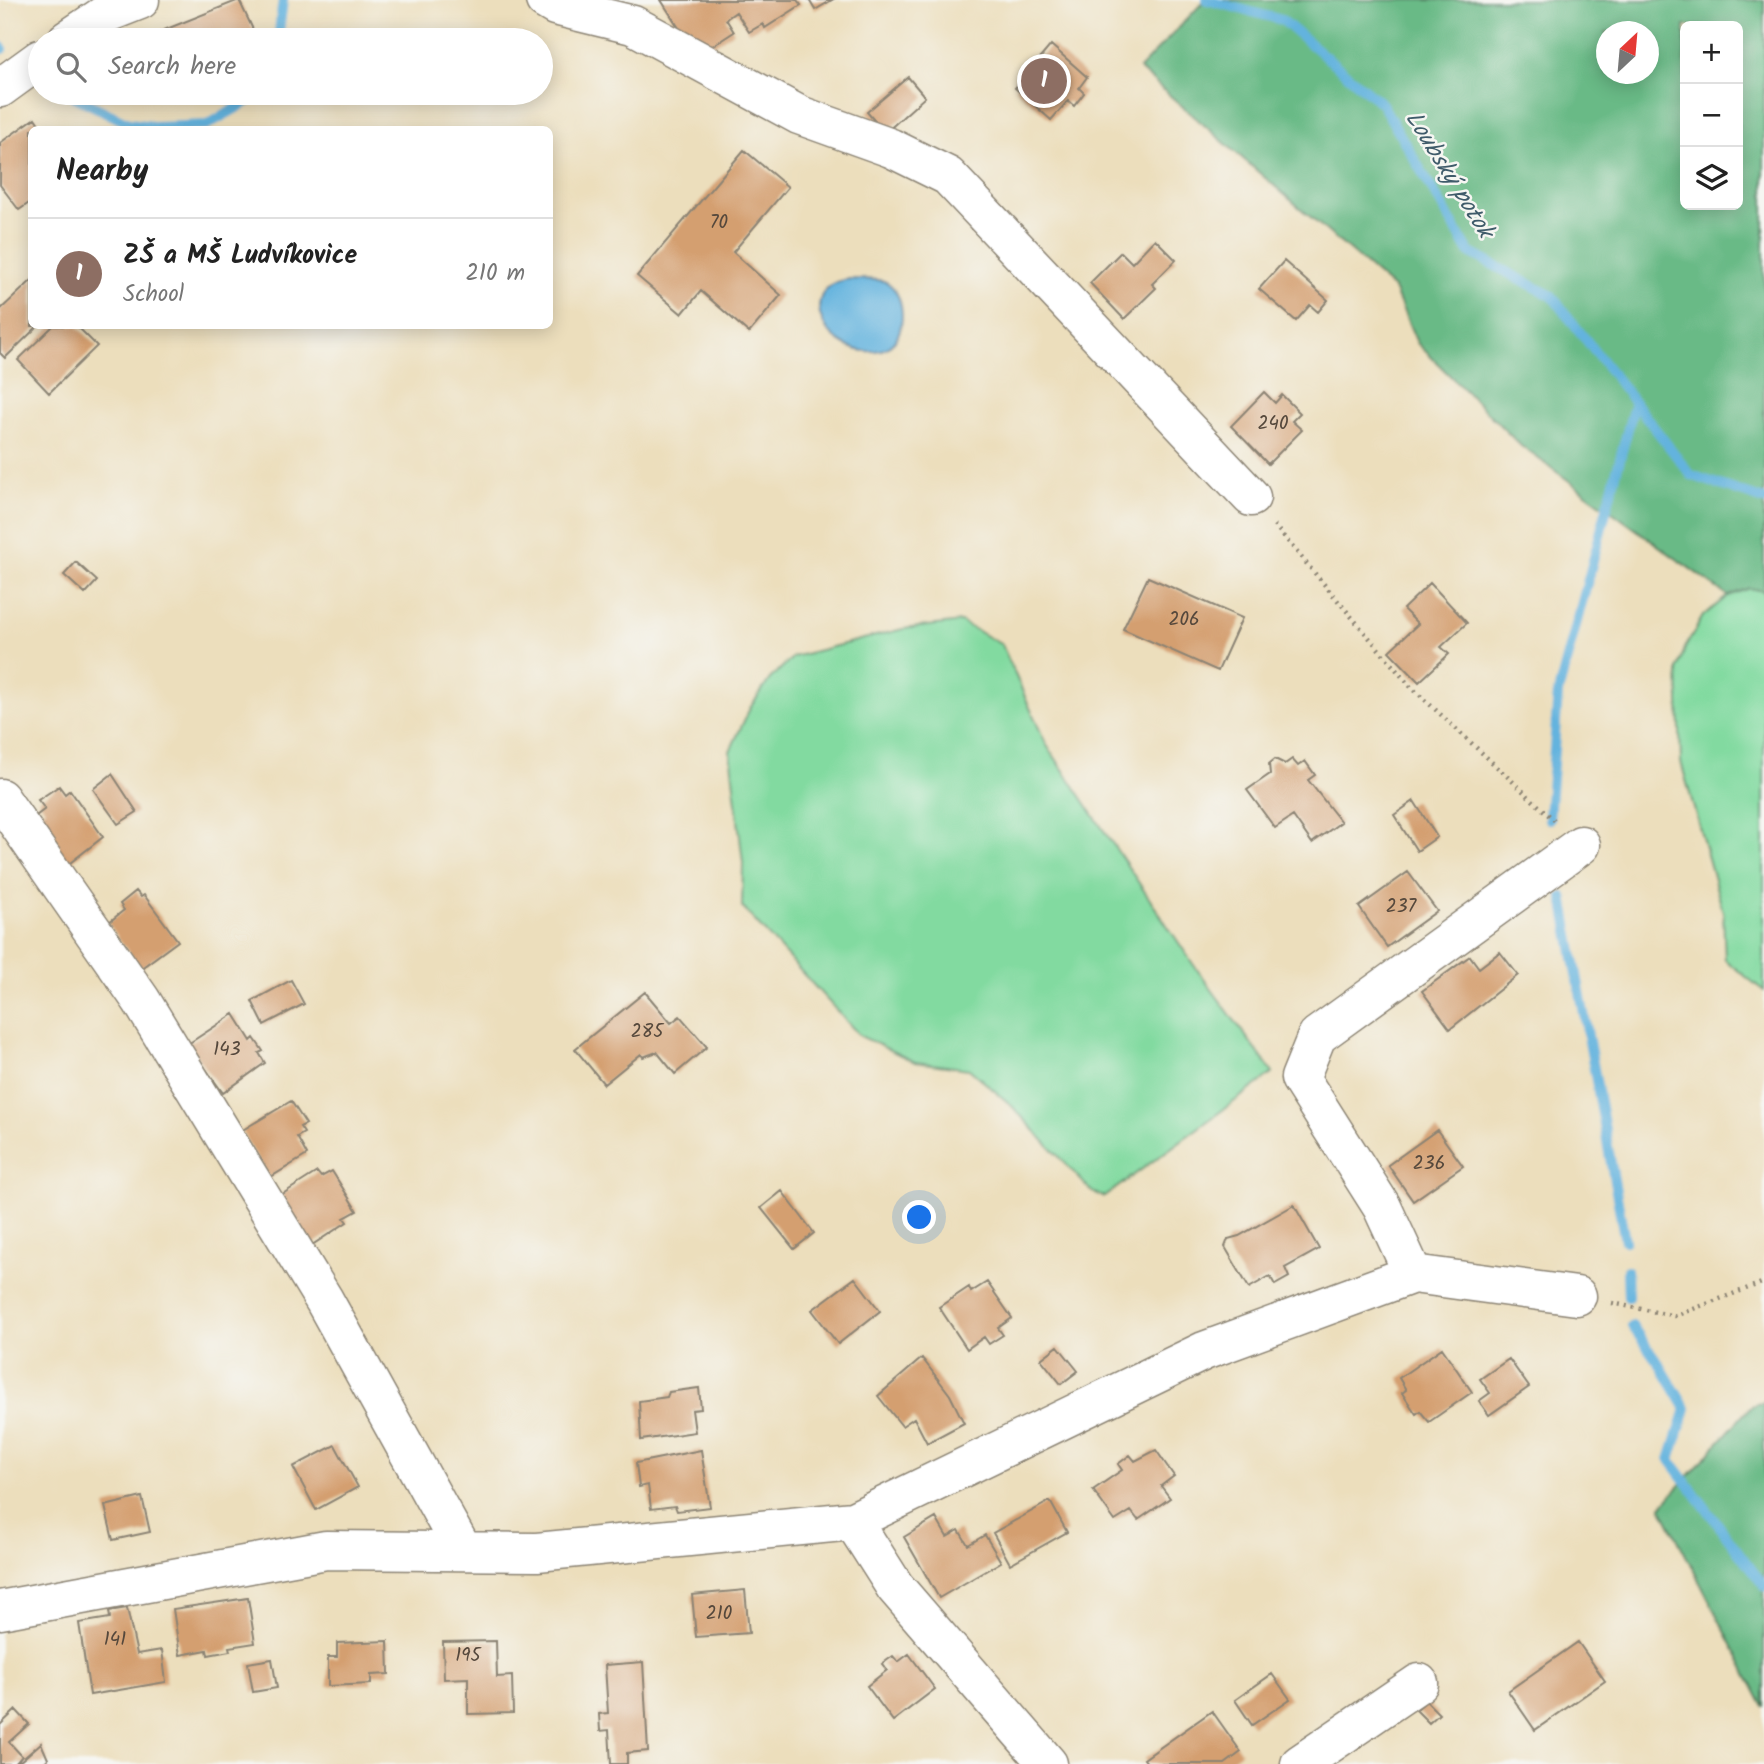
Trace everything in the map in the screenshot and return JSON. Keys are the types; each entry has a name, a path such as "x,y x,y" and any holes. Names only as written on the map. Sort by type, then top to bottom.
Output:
{"street":[{"path":"85,28 107,13 140,0"},
{"path":"545,0 555,6 633,25 799,116 891,148 947,176 1251,498"},
{"path":"0,88 28,68"},
{"path":"0,798 148,1012 324,1300 463,1551"},
{"path":"1413,1274 1382,1207 1300,1078 1317,1036 1581,845"},
{"path":"0,1610 326,1550 537,1552 853,1521 1204,1351 1413,1274 1577,1296"},
{"path":"853,1521 895,1587 1048,1764"},
{"path":"1300,1764 1419,1683"}],"path":[{"path":"1251,498 1410,686 1581,845"},
{"path":"1577,1296 1675,1316 1764,1282"}],"green space":[{"path":"1205,0 1764,0 1764,591 1749,588 1728,596 1521,446 1417,343 1394,289 1139,69"},
{"path":"1749,588 1764,591 1764,991 1725,960 1723,912 1681,762 1678,669 1685,648 1703,616 1728,596"},
{"path":"961,622 1002,645 1046,744 1193,964 1273,1073 1104,1197 1092,1192 1010,1104 969,1069 915,1062 860,1036 742,907 743,863 730,751 750,708 770,679 793,657 903,629"},
{"path":"1764,1402 1764,1707 1661,1507 1751,1406"}],"water":[{"path":"849,279 886,282 899,297 902,319 896,339 890,346 881,350 862,351 845,345 832,335 823,322 819,309 822,296 831,285"}],"building":[{"path":"239,0 252,28 169,28"},
{"path":"661,0 797,0 801,5 765,28 763,24 749,32 736,12 726,19 734,32 697,56"},
{"path":"809,0 832,0 815,10"},
{"path":"1051,45 1087,77 1079,88 1084,93 1074,106 1068,101 1051,120 1015,88"},
{"path":"908,77 925,97 885,133 867,112"},
{"path":"35,118 40,126 28,126 28,204 19,210 0,185 0,143"},
{"path":"744,150 788,187 733,252 781,295 749,333 701,291 682,314 637,276"},
{"path":"1155,239 1176,260 1152,284 1156,288 1124,319 1090,283 1121,252 1132,263"},
{"path":"1284,261 1328,300 1318,312 1310,305 1296,321 1259,289"},
{"path":"28,284 28,329 35,329 5,358 0,353 0,310"},
{"path":"50,329 80,329 97,346 49,393 18,360"},
{"path":"1264,392 1275,403 1282,395 1300,413 1292,421 1302,430 1268,464 1231,426"},
{"path":"76,562 97,581 85,594 64,575"},
{"path":"1148,577 1242,618 1218,671 1123,629"},
{"path":"1430,583 1467,623 1441,647 1449,654 1419,682 1389,651 1418,624 1403,609"},
{"path":"1275,759 1285,764 1292,759 1298,766 1305,761 1315,775 1308,780 1341,822 1312,843 1293,816 1275,828 1247,790 1270,774 1269,764"},
{"path":"112,774 137,812 118,824 93,789"},
{"path":"59,786 65,794 70,790 103,837 66,866 32,819 45,809 38,800"},
{"path":"1414,801 1437,837 1417,851 1394,815"},
{"path":"1408,872 1437,911 1387,947 1359,907"},
{"path":"136,891 141,897 144,895 178,941 140,969 108,923 124,910 120,904"},
{"path":"1500,952 1518,975 1450,1029 1422,991 1470,956 1479,968"},
{"path":"291,980 304,1004 264,1025 252,1001"},
{"path":"645,992 671,1023 680,1016 707,1047 675,1074 657,1052 643,1057 641,1054 604,1084 575,1049"},
{"path":"234,1014 251,1041 254,1038 263,1051 259,1053 265,1063 223,1093 188,1044"},
{"path":"291,1101 306,1124 300,1127 304,1133 297,1137 307,1155 269,1178 241,1131"},
{"path":"1437,1130 1463,1166 1413,1201 1388,1165"},
{"path":"332,1171 357,1211 344,1218 347,1222 312,1245 281,1195 317,1172 321,1177"},
{"path":"782,1191 814,1233 794,1249 761,1208"},
{"path":"1294,1205 1319,1249 1285,1268 1289,1277 1275,1285 1270,1276 1249,1288 1225,1247 1228,1239 1239,1236"},
{"path":"855,1278 880,1311 838,1344 812,1310"},
{"path":"987,1282 1012,1318 998,1328 1003,1335 989,1344 984,1337 967,1349 939,1307 969,1287 971,1292"},
{"path":"1058,1346 1078,1371 1061,1384 1041,1359"},
{"path":"1442,1348 1472,1392 1429,1422 1420,1411 1416,1414 1402,1393 1406,1390 1399,1378"},
{"path":"922,1358 950,1395 964,1423 927,1443 914,1418 902,1426 878,1396"},
{"path":"1509,1359 1529,1387 1489,1415 1479,1401 1490,1393 1480,1379"},
{"path":"699,1388 701,1409 692,1410 695,1432 641,1440 639,1401 667,1397 669,1392"},
{"path":"335,1445 358,1487 316,1510 293,1467"},
{"path":"701,1450 710,1507 677,1511 675,1506 651,1509 648,1485 639,1487 636,1463"},
{"path":"1156,1450 1174,1476 1161,1486 1170,1498 1138,1520 1131,1511 1115,1521 1093,1490 1122,1470 1118,1464 1130,1455 1135,1461"},
{"path":"142,1497 150,1532 113,1540 105,1506"},
{"path":"1050,1501 1067,1532 1010,1564 993,1533"},
{"path":"936,1518 947,1537 959,1530 968,1545 985,1535 1001,1562 939,1598 904,1537"},
{"path":"745,1590 749,1633 696,1637 692,1595"},
{"path":"248,1598 255,1643 229,1647 230,1651 208,1655 207,1650 180,1655 173,1609"},
{"path":"127,1608 137,1654 162,1650 166,1682 90,1695 79,1623 110,1618 109,1611"},
{"path":"388,1641 389,1674 371,1675 371,1684 328,1686 328,1657 337,1657 337,1643"},
{"path":"496,1641 497,1677 512,1676 513,1713 468,1714 468,1678 444,1679 443,1642"},
{"path":"1578,1642 1605,1681 1535,1730 1508,1691"},
{"path":"909,1654 935,1689 893,1721 867,1686 887,1670 882,1664 893,1656 898,1662"},
{"path":"272,1659 277,1688 253,1692 248,1663"},
{"path":"643,1662 648,1751 627,1753 627,1764 611,1764 609,1730 600,1731 599,1714 608,1713 605,1665"},
{"path":"1272,1674 1290,1699 1252,1725 1235,1700"},
{"path":"1426,1701 1439,1714 1429,1723 1416,1710"},
{"path":"16,1710 29,1724 9,1742 22,1756 15,1764 0,1764 0,1725"},
{"path":"1212,1711 1241,1752 1225,1764 1148,1764 1144,1759"},
{"path":"41,1743 48,1759 42,1764 17,1764"}],"waterway":[{"name":"Loubský potok","path":"280,28 283,0"},
{"name":"Loubský potok","path":"1207,0 1282,20 1382,104 1469,252 1552,296 1691,475 1764,500"},
{"name":"Loubský potok","path":"0,46 3,49"},
{"name":"Loubský potok","path":"91,105 128,123 151,126"},
{"name":"Loubský potok","path":"183,126 207,125 242,105"},
{"path":"1549,819 1558,693 1635,402"},
{"path":"1563,897 1625,1241"},
{"path":"1627,1270 1628,1297"},
{"path":"1632,1326 1660,1365 1686,1409 1670,1460 1764,1586"}],"place":[{"name":"ZŠ a MŠ Ludvíkovice","path":"1044,81"}]}
